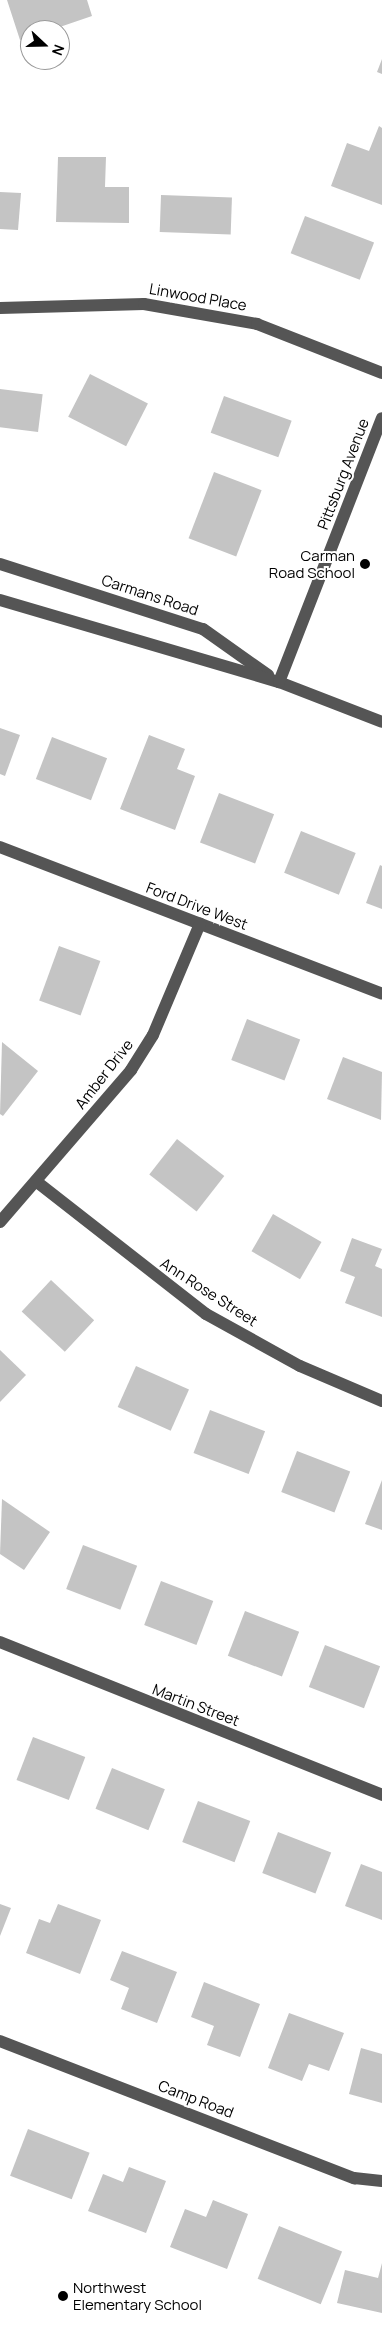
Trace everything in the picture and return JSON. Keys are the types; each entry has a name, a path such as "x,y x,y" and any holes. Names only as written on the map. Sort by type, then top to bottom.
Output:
{"street":[{"name":"Linwood Place","path":"0,308 144,304 257,324 382,373"},
{"name":"Pittsburg Avenue","path":"279,682 382,418"},
{"name":"Carmans Road","path":"0,564 203,629 279,682"},
{"name":"Carmans Road","path":"0,600 279,682 382,722"},
{"name":"Ford Drive West","path":"0,847 382,994"},
{"name":"Amber Drive","path":"0,1222 37,1182 145,1049 200,924"},
{"name":"Ann Rose Street","path":"37,1182 142,1268 206,1314 300,1366 382,1401"},
{"name":"Martin Street","path":"0,1642 382,1795"},
{"name":"Camp Road","path":"0,2041 354,2178 382,2181"}],"building":[{"path":"7,0 87,0 92,16 70,24 70,20 20,20 20,40"},
{"path":"382,59 382,74 377,72"},
{"path":"379,126 382,128 382,205 331,186 347,143 369,151"},
{"path":"58,157 106,157 105,187 129,187 129,223 56,222"},
{"path":"0,192 21,193 18,230 0,229"},
{"path":"161,195 232,197 231,234 160,232"},
{"path":"305,216 374,243 360,280 291,253"},
{"path":"90,374 148,404 126,446 68,417"},
{"path":"0,389 43,394 38,432 0,427"},
{"path":"224,396 292,421 278,457 211,433"},
{"path":"214,472 262,490 236,557 189,538"},
{"path":"0,728 20,735 5,776 0,774"},
{"path":"149,735 185,749 177,769 195,776 175,830 120,809"},
{"path":"52,737 107,758 91,800 36,779"},
{"path":"219,793 274,814 255,864 200,842"},
{"path":"301,831 356,853 339,895 284,873"},
{"path":"380,865 382,866 382,909 366,903"},
{"path":"59,946 100,961 81,1016 39,1001"},
{"path":"247,1019 300,1039 284,1081 231,1060"},
{"path":"2,1042 38,1071 3,1116 0,1114"},
{"path":"343,1057 382,1072 381,1120 327,1099"},
{"path":"177,1139 224,1176 197,1211 149,1174"},
{"path":"273,1214 321,1242 300,1279 251,1251"},
{"path":"352,1238 382,1249 375,1266 382,1269 382,1317 345,1303 355,1277 340,1271"},
{"path":"51,1280 94,1320 65,1352 22,1311"},
{"path":"0,1350 26,1375 0,1402"},
{"path":"136,1366 189,1390 171,1431 118,1407"},
{"path":"210,1410 265,1431 249,1474 194,1453"},
{"path":"297,1451 350,1471 334,1513 281,1492"},
{"path":"382,1480 382,1530 365,1524"},
{"path":"2,1499 50,1532 24,1570 0,1554"},
{"path":"83,1545 137,1566 120,1610 66,1589"},
{"path":"161,1581 213,1601 196,1645 144,1625"},
{"path":"245,1611 299,1632 282,1677 228,1656"},
{"path":"325,1645 380,1666 364,1708 309,1687"},
{"path":"33,1737 85,1757 69,1800 17,1780"},
{"path":"112,1768 165,1789 148,1830 96,1809"},
{"path":"198,1801 250,1821 235,1862 182,1842"},
{"path":"278,1832 331,1852 315,1894 262,1873"},
{"path":"361,1864 382,1872 382,1920 345,1906"},
{"path":"0,1904 11,1908 0,1936"},
{"path":"58,1904 101,1920 80,1974 26,1953 39,1919 50,1923"},
{"path":"122,1951 177,1972 157,2023 121,2009 129,1988 110,1980"},
{"path":"204,1982 260,2004 240,2057 207,2045 214,2026 191,2017"},
{"path":"289,2013 344,2033 329,2071 309,2064 302,2081 268,2068"},
{"path":"361,2048 382,2054 382,2103 349,2094"},
{"path":"28,2129 90,2153 72,2199 10,2176"},
{"path":"129,2167 166,2181 146,2233 88,2211 103,2174 123,2182"},
{"path":"213,2200 248,2214 227,2269 170,2247 185,2209 206,2217"},
{"path":"279,2226 342,2251 321,2304 258,2279"},
{"path":"382,2263 382,2313 337,2303 345,2270 378,2278"}],"place":[{"name":"Carman Road School","path":"365,564"},
{"name":"Northwest Elementary School","path":"63,2296"}]}
